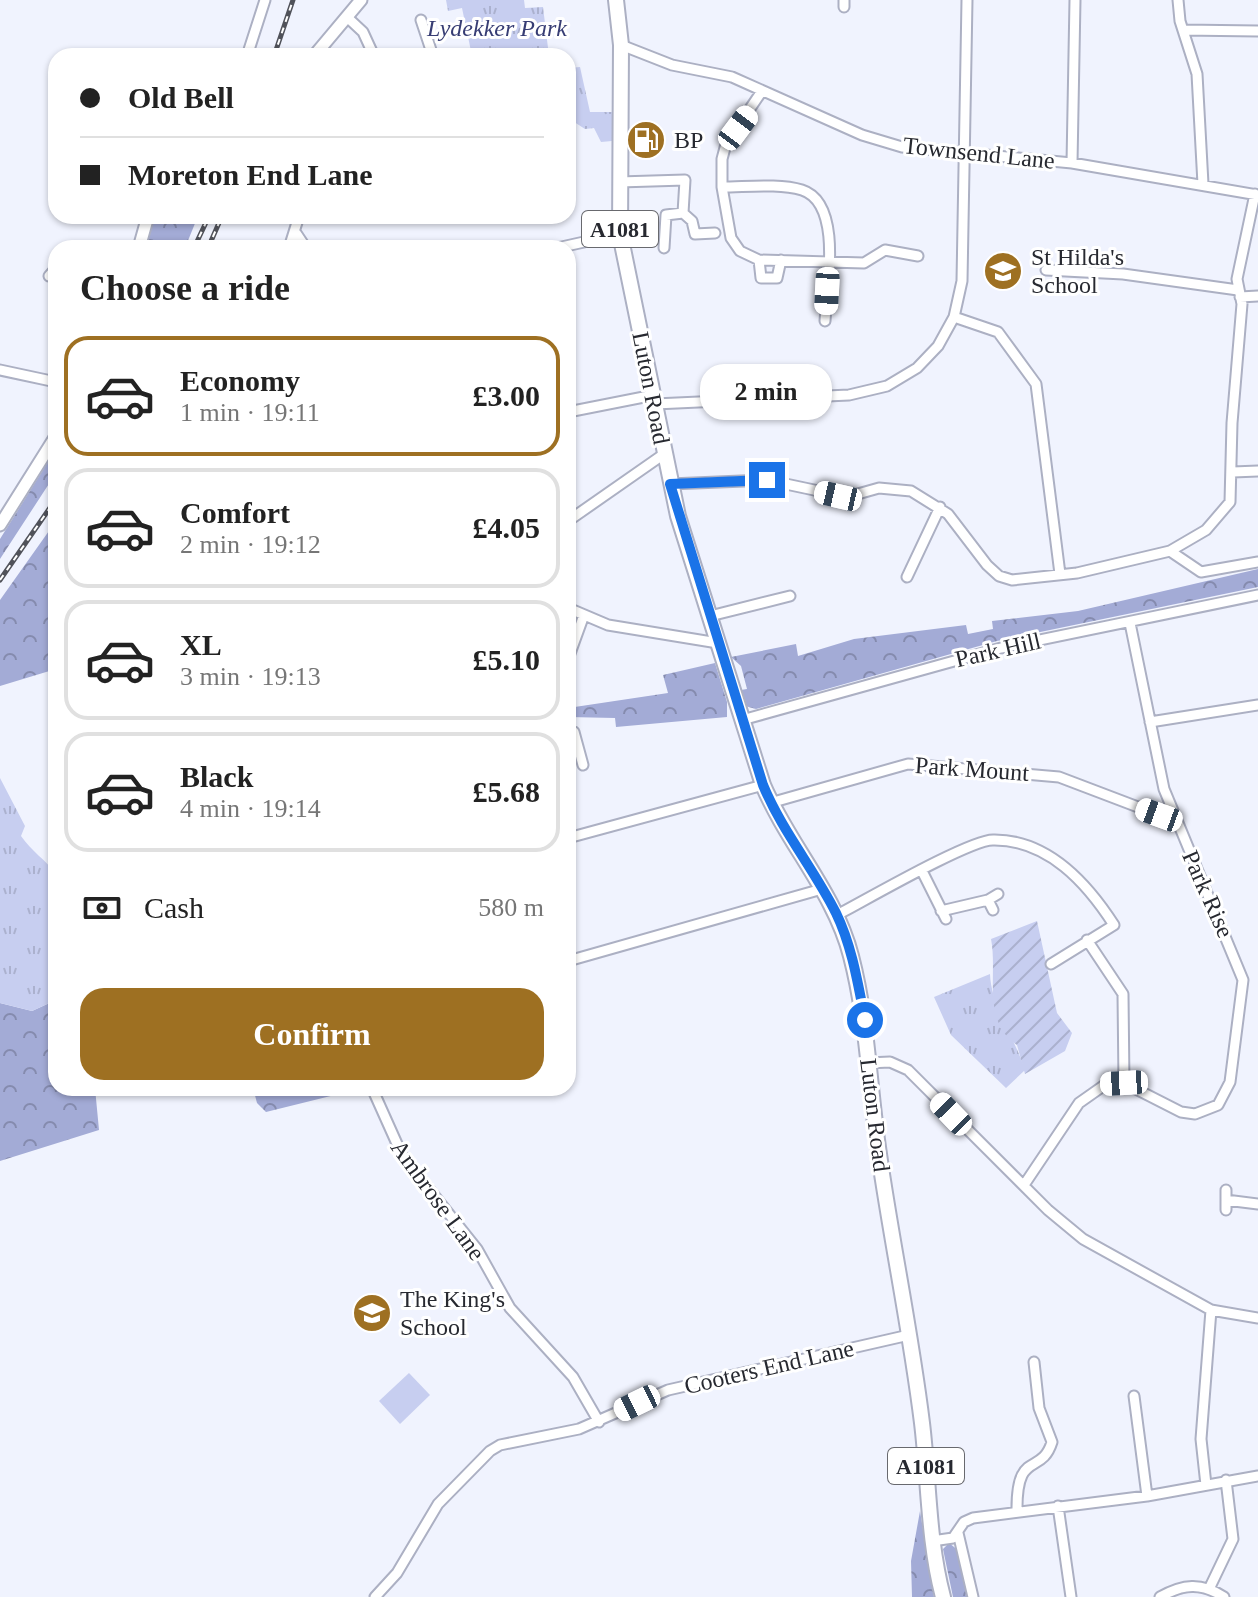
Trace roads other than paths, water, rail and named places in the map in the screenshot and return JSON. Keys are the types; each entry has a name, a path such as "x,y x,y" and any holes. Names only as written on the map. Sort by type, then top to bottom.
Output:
{"main road":[{"name":"Luton Road","path":"616,0 621,45 620,234 670,484 763,785 770,803 837,915 860,995 878,1151 922,1423 932,1541 943,1597"}],"street":[{"path":"250,48 265,0"},
{"path":"321,48 361,0"},
{"path":"576,411 655,400 874,391 903,378 928,359 954,317 962,281 967,0"},
{"path":"1072,163 1075,0"},
{"path":"1178,0 1183,30 1197,74 1203,184"},
{"path":"348,18 363,32 370,48"},
{"path":"421,20 430,48"},
{"path":"1183,30 1258,31"},
{"name":"Townsend Lane","path":"621,45 672,65 732,77 888,144 1072,163 1257,194"},
{"path":"762,91 726,144 722,187 731,238 740,251 759,260 870,262 885,250 918,256"},
{"path":"619,182 685,180 683,213"},
{"path":"722,187 793,188 809,193 825,212 828,261 825,321"},
{"path":"670,484 767,480 847,497 879,488 899,488 940,507 999,576 1020,580 1170,551 1197,536 1225,512 1230,502 1239,293 1257,194"},
{"path":"664,248 666,215 683,213 692,221 695,234 715,233"},
{"path":"293,240 298,224"},
{"path":"296,233 301,240"},
{"path":"576,244 620,234"},
{"path":"759,260 761,278 777,278 781,260"},
{"path":"1046,270 1123,274 1258,296"},
{"path":"954,317 998,332 1036,384 1060,574"},
{"path":"0,370 48,380"},
{"path":"0,525 48,449"},
{"path":"576,515 664,454"},
{"path":"1233,472 1258,471"},
{"path":"907,577 940,507"},
{"path":"1170,551 1201,572 1258,562"},
{"name":"Park Hill","path":"742,720 1001,648 1258,595"},
{"path":"710,616 790,596"},
{"path":"576,612 619,627 718,643"},
{"path":"576,637 584,615"},
{"name":"Park Rise","path":"1124,1083 1181,1112 1195,1114 1218,1105 1230,1082 1243,980 1173,814 1130,623"},
{"path":"1150,722 1258,705"},
{"path":"576,753 583,765"},
{"name":"Park Mount","path":"770,803 908,764 1059,777 1159,815 1173,814"},
{"path":"576,836 763,785"},
{"path":"837,915 983,841 1006,841 1028,847 1068,868 1085,884 1114,925 1051,964"},
{"path":"922,871 944,915 990,905 998,894"},
{"path":"576,959 822,889"},
{"path":"1024,1185 1079,1103 1106,1084 1124,1083 1123,994 1087,940"},
{"path":"868,1063 890,1062 908,1070 1083,1239 1211,1310 1258,1318"},
{"name":"Ambrose Lane","path":"376,1096 402,1155 477,1249 510,1308 573,1377 599,1422"},
{"path":"1226,1200 1258,1204"},
{"path":"1206,1485 1201,1439 1211,1310"},
{"name":"Cooters End Lane","path":"375,1597 397,1573 438,1504 490,1451 599,1422 668,1390 909,1335"},
{"path":"1017,1512 1017,1484 1021,1473 1043,1457 1052,1442 1039,1408 1039,1381 1034,1362"},
{"path":"1134,1396 1147,1496"},
{"path":"932,1541 953,1538 964,1522 973,1518 1147,1496 1258,1476"},
{"path":"1210,1587 1233,1539 1226,1480"},
{"path":"1058,1506 1071,1597"},
{"path":"958,1533 973,1597"},
{"path":"1160,1597 1184,1585 1210,1587 1224,1597"}],"railway":[{"path":"277,48 293,0"},
{"path":"198,240 205,224"},
{"path":"212,240 218,224"},
{"path":"0,580 48,511"}],"place":[{"name":"BP","path":"646,140"},
{"name":"St Hilda's School","path":"1003,271"},
{"name":"The King's School","path":"372,1313"}],"park label":[{"name":"Lydekker Park","path":"497,28"}]}
